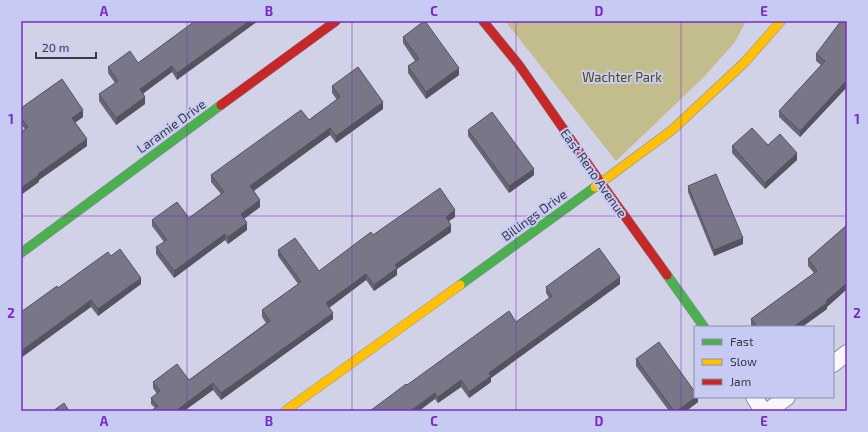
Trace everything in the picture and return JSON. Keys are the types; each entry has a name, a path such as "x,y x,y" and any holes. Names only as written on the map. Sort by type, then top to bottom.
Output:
{"street":[{"name":"Laramie Drive","path":"21,253 336,21"},
{"name":"East Reno Avenue","path":"483,21 519,65 703,326"},
{"name":"Billings Drive","path":"285,411 672,130 745,62 781,21"},
{"path":"834,363 847,353"},
{"path":"755,398 763,411"},
{"path":"768,411 786,398"}],"green space":[{"name":"Wachter Park","path":"505,21 746,21 735,42 704,77 616,161"}],"building":[{"path":"195,21 249,21 177,73 172,66 140,89 145,97 116,118 99,94 118,81 108,67 130,51 138,63"},
{"path":"424,21 459,68 426,92 408,66 419,59 403,37"},
{"path":"841,21 847,21 847,80 800,131 779,111 825,61 816,54"},
{"path":"358,67 383,102 336,136 330,128 250,186 260,200 241,214 247,223 228,237 225,234 174,271 156,247 167,240 152,220 177,202 189,218 224,192 211,175 301,110 309,120 340,97 332,86"},
{"path":"62,79 83,110 72,118 87,139 21,188 21,132 28,127 21,118 21,108"},
{"path":"492,112 534,169 509,186 468,130"},
{"path":"752,128 768,145 780,134 797,153 765,183 732,146"},
{"path":"716,174 743,238 714,250 688,186"},
{"path":"440,188 455,210 446,217 451,225 395,265 397,268 374,285 366,274 326,303 333,313 221,393 213,383 177,410 178,411 151,411 158,406 151,398 160,391 153,382 177,364 189,380 270,321 262,310 301,282 278,250 295,238 319,271 371,232 373,235"},
{"path":"847,225 847,283 826,301 827,303 794,326 756,326 751,319 817,271 808,259"},
{"path":"599,248 620,277 489,373 491,376 469,392 461,380 438,397 435,393 410,411 370,411 509,311 516,322 552,296 546,287"},
{"path":"120,249 141,278 98,309 91,300 21,351 21,312 57,286 58,288 108,252 111,256"},
{"path":"659,342 694,391 695,398 677,411 674,411 636,359"},
{"path":"64,403 69,411 53,411"}],"traffic: fast":[{"path":"21,253 221,105"},
{"path":"460,285 595,187"},
{"path":"667,275 703,326"}],"traffic: slow":[{"path":"595,187 672,130 745,62 781,21"},
{"path":"285,411 460,285"}],"traffic: jam":[{"path":"221,105 336,21"},
{"path":"483,21 519,65 667,275"}]}
